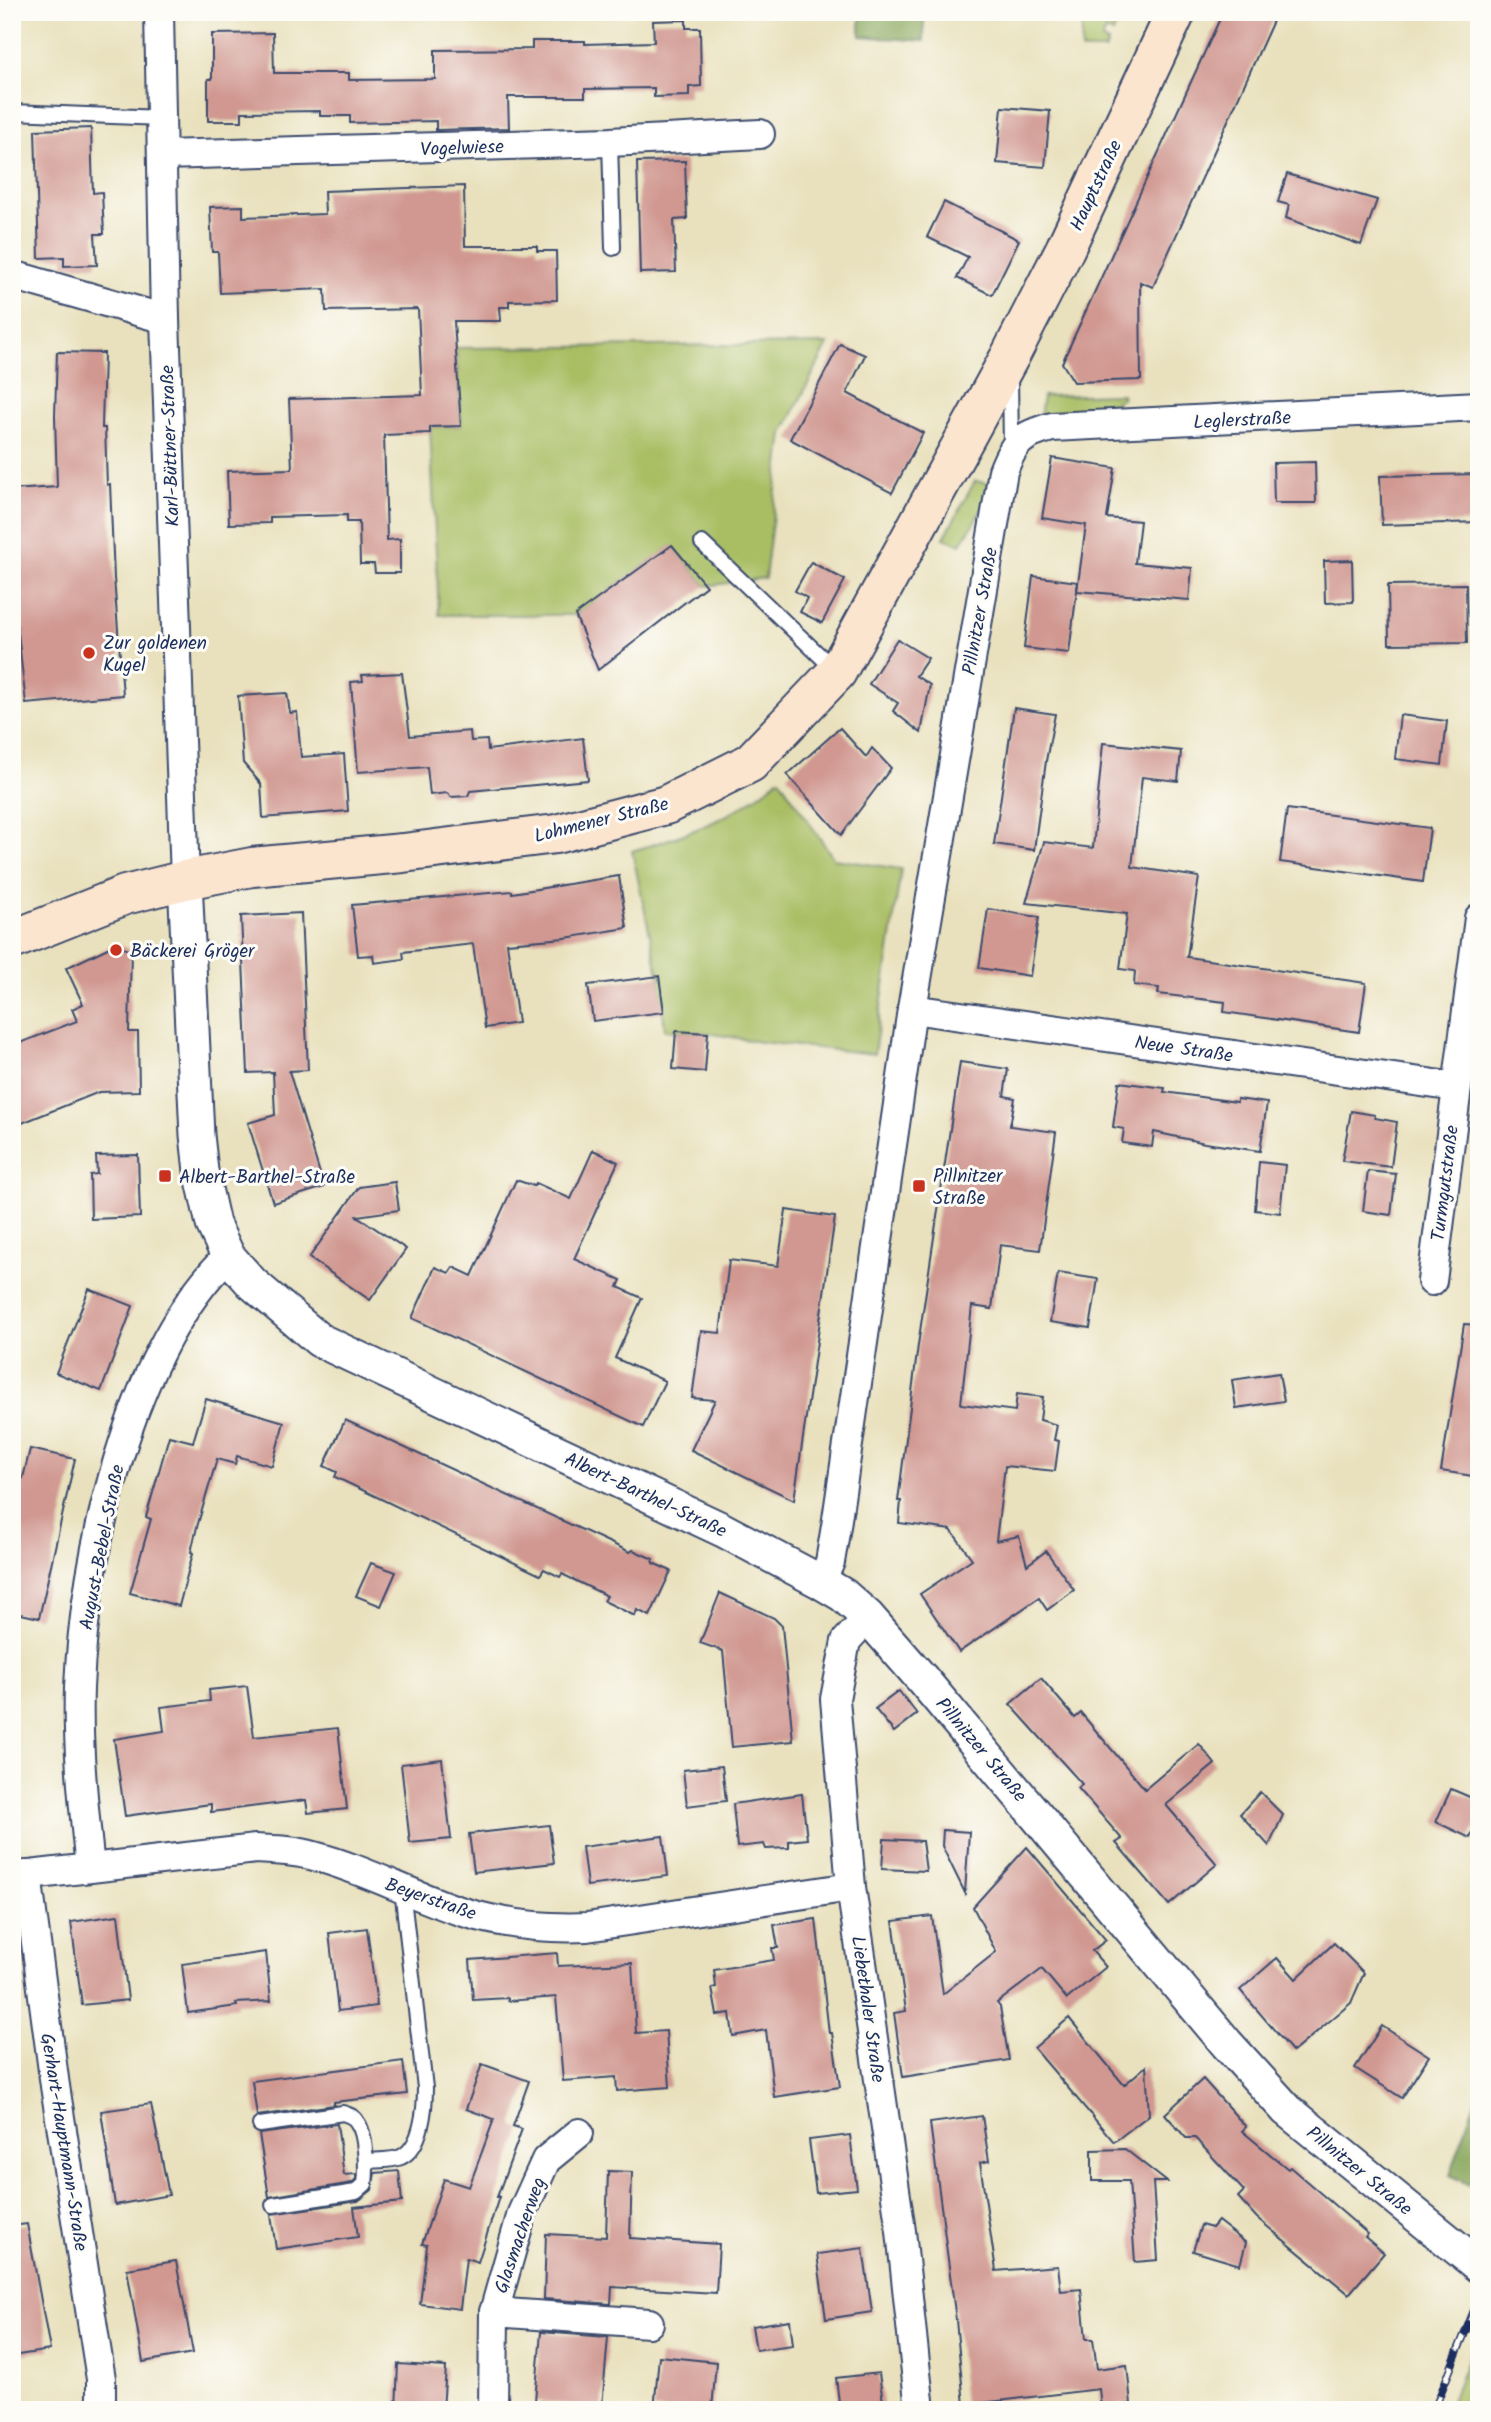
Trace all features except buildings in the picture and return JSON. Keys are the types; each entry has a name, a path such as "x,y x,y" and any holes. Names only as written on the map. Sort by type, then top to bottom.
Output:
{"main road":[{"name":"Hauptstraße","path":"1010,356 1065,249 1172,14"},
{"name":"Lohmener Straße","path":"12,940 125,895 252,867 556,835 666,805 751,763 837,672 1010,356"}],"street":[{"name":"Karl-Büttner-Straße","path":"159,12 165,319 185,880"},
{"name":"Vogelwiese","path":"163,155 610,142 760,134"},
{"path":"12,275 165,319"},
{"name":"Leglerstraße","path":"1012,449 1031,432 1052,427 1479,406"},
{"name":"Pillnitzer Straße","path":"1012,449 1003,471 912,1009 830,1562 821,1582 843,1595 868,1617 1227,2044 1287,2110 1479,2266"},
{"name":"Albert-Barthel-Straße","path":"185,880 198,1147 212,1224 228,1256 252,1283 319,1340 723,1530 821,1582"},
{"name":"Turmgutstraße","path":"1432,1281 1479,918"},
{"name":"Neue Straße","path":"912,1009 1456,1087"},
{"name":"August-Bebel-Straße","path":"90,1868 81,1773 79,1688 85,1616 99,1536 117,1458 165,1344 208,1276 228,1256"},
{"name":"Liebethaler Straße","path":"868,1617 846,1641 835,1699 851,1887 901,2231 920,2410"},
{"name":"Beyerstraße","path":"20,1876 256,1849 285,1850 314,1856 460,1911 510,1924 552,1929 587,1927 851,1887"},
{"name":"Gerhart-Hauptmann-Straße","path":"20,1876 101,2379 101,2410"},
{"name":"Glasmacherweg","path":"493,2410 494,2312 522,2214 546,2160 579,2133"},
{"name":"Glasmacherweg","path":"494,2312 649,2323"}],"lane":[{"path":"12,112 162,118"},
{"path":"610,142 613,248"},
{"name":"Pillnitzer Straße","path":"1010,356 1012,449"},
{"path":"702,543 837,672"},
{"path":"366,2161 401,2157 412,2147 425,2107 402,1889"},
{"path":"260,2125 343,2113 360,2124 366,2161 365,2184 356,2192 273,2205"}],"green space":[{"path":"860,12 924,12 924,41 860,36"},
{"path":"1083,12 1114,12 1111,20 1117,23 1113,33 1106,30 1102,40 1108,43 1105,50 1081,50"},
{"path":"828,344 783,433 765,578 706,586 672,546 575,615 439,615 430,427 461,426 456,348"},
{"path":"1122,394 1123,397 1113,403 1093,411 1040,418 1043,396"},
{"path":"975,481 991,484 985,504 961,544 944,538"},
{"path":"779,778 834,859 901,869 874,1054 665,1030 659,976 632,851 710,824 746,804"},
{"path":"1479,2089 1479,2190 1450,2175"},
{"path":"1472,2348 1479,2348 1479,2410 1447,2410"}],"railway":[{"path":"1434,2410 1479,2298"}],"place":[{"name":"Zur goldenen Kugel","path":"89,653"},
{"name":"Bäckerei Gröger","path":"116,950"},
{"name":"Albert-Barthel-Straße","path":"165,1176"},
{"name":"Pillnitzer Straße","path":"919,1186"}]}
